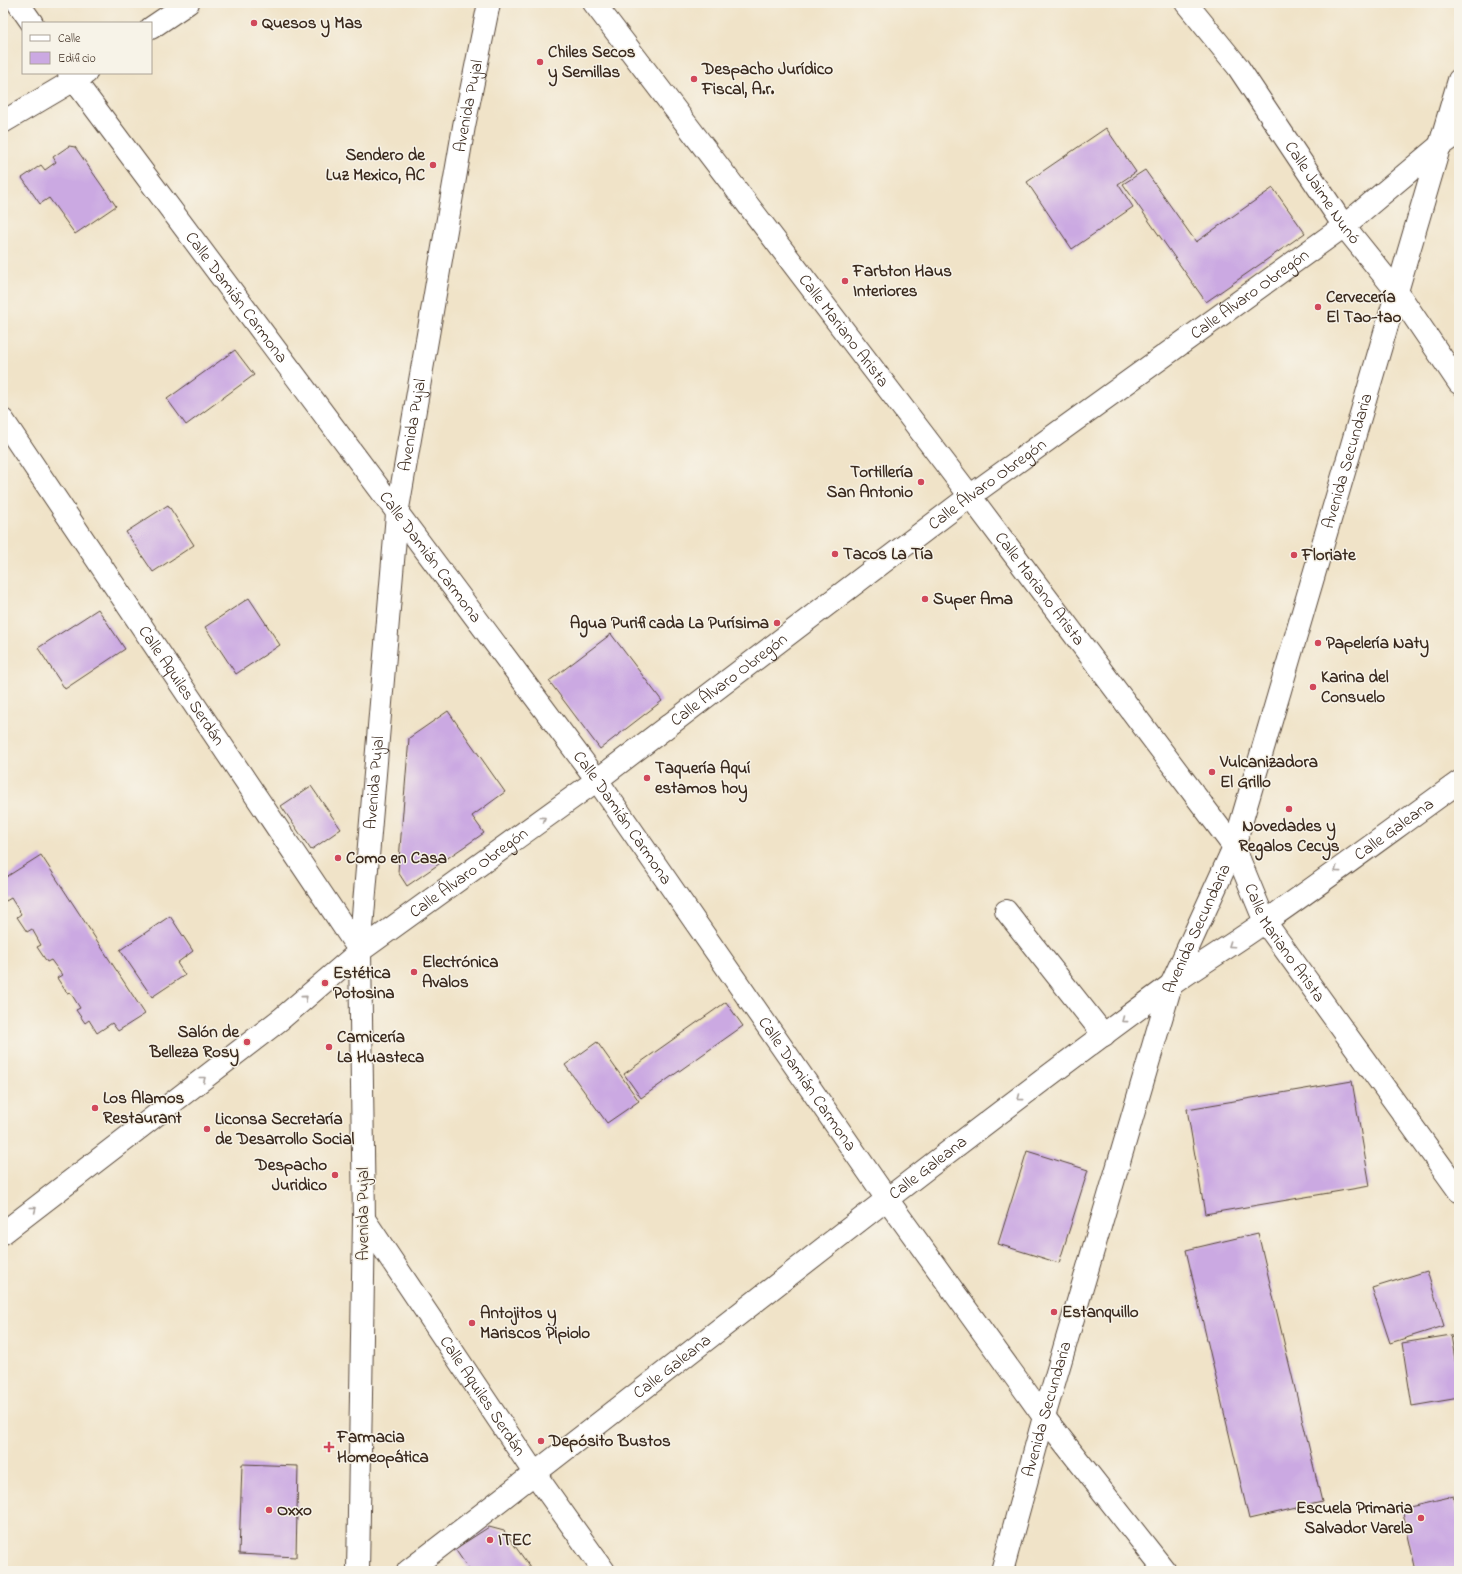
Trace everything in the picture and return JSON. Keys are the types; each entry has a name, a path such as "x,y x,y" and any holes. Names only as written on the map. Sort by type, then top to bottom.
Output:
{"street":[{"path":"18,3 31,22"},
{"path":"152,27 188,3"},
{"name":"Avenida Pujal","path":"358,1571 364,1219 360,951 397,514 464,126 489,3"},
{"name":"Calle Mariano Arista","path":"594,3 970,496 1234,847 1265,922 1459,1191"},
{"name":"Calle Jaime Nunó","path":"1186,3 1238,67 1344,226 1398,293 1459,383"},
{"path":"3,122 77,76"},
{"name":"Calle Damián Carmona","path":"77,76 397,514 597,780 887,1199 1044,1417 1165,1571"},
{"name":"Avenida Secundaria","path":"1002,1571 1044,1417 1171,985 1234,847 1398,293 1438,147 1459,80"},
{"name":"Calle Álvaro Obregón","path":"3,1233 281,1019 360,951 597,780 970,496 1344,226 1438,147 1459,132"},
{"name":"Calle Aquiles Serdán","path":"3,420 360,951"},
{"name":"Calle Galeana","path":"408,1571 535,1474 887,1199 1104,1035 1171,985 1265,922 1459,782"},
{"path":"1006,911 1104,1035"},
{"name":"Calle Aquiles Serdán","path":"364,1219 535,1474 604,1571"}],"building":[{"path":"1106,128 1136,172 1118,184 1133,207 1072,249 1027,182"},
{"path":"69,146 75,147 116,206 75,234 49,198 40,204 22,178 41,165 45,170 56,162 53,157"},
{"path":"1145,170 1196,242 1273,188 1305,233 1206,302 1123,184"},
{"path":"235,350 254,375 186,425 167,399"},
{"path":"168,505 194,545 153,572 126,532"},
{"path":"249,598 280,645 236,674 205,627"},
{"path":"98,609 125,649 65,689 38,648"},
{"path":"611,634 662,701 600,749 549,681"},
{"path":"448,711 505,792 472,816 484,833 407,886 398,872 409,738"},
{"path":"311,786 341,829 311,850 281,806"},
{"path":"41,855 145,1014 118,1031 112,1023 97,1033 89,1020 85,1023 76,1010 80,1008 70,992 67,993 57,978 62,975 51,960 47,962 37,947 41,945 32,929 27,932 17,917 21,914 11,898 6,901 3,897 3,879"},
{"path":"170,916 193,951 177,963 185,975 152,997 120,950"},
{"path":"726,1002 743,1026 641,1098 624,1074"},
{"path":"597,1042 639,1101 607,1123 565,1065"},
{"path":"1352,1081 1370,1186 1205,1214 1187,1109"},
{"path":"1027,1151 1088,1170 1059,1263 998,1244"},
{"path":"1258,1233 1322,1502 1249,1519 1186,1250"},
{"path":"1427,1271 1444,1326 1390,1343 1372,1288"},
{"path":"1451,1335 1459,1384 1459,1398 1412,1406 1402,1343"},
{"name":"Oxxo","path":"242,1464 298,1466 296,1557 239,1554"},
{"path":"1454,1496 1459,1518 1459,1571 1416,1571 1402,1508"},
{"name":"ITEC","path":"489,1527 504,1531 533,1571 470,1571 455,1549"}],"place":[{"name":"Quesos y Mas","path":"254,23"},
{"name":"Chiles Secos y Semillas","path":"540,62"},
{"name":"Despacho Jurídico Fiscal, A.r.","path":"694,79"},
{"name":"Sendero de Luz Mexico, AC","path":"433,165"},
{"name":"Farbton Haus Interiores","path":"845,281"},
{"name":"Cervecería El Tao-tao","path":"1318,307"},
{"name":"Tortillería San Antonio","path":"921,482"},
{"name":"Tacos La Tía","path":"835,554"},
{"name":"Floriate","path":"1294,555"},
{"name":"Super Ama","path":"925,599"},
{"name":"Agua Purificada La Purísima","path":"777,623"},
{"name":"Papelería Naty","path":"1318,643"},
{"name":"Karina del Consuelo","path":"1313,687"},
{"name":"Vulcanizadora El Grillo","path":"1212,772"},
{"name":"Taquería Aquí estamos hoy","path":"647,778"},
{"name":"Novedades y Regalos Cecys","path":"1289,809"},
{"name":"Como en Casa","path":"338,858"},
{"name":"Electrónica Avalos","path":"414,972"},
{"name":"Estética Potosina","path":"325,983"},
{"name":"Salón de Belleza Rosy","path":"247,1042"},
{"name":"Carnicería La Huasteca","path":"329,1047"},
{"name":"Los Alamos Restaurant","path":"95,1108"},
{"name":"Liconsa Secretaría de Desarrollo Social","path":"207,1129"},
{"name":"Despacho Juridico","path":"335,1175"},
{"name":"Estanquillo","path":"1054,1312"},
{"name":"Antojitos y Mariscos Pipiolo","path":"472,1323"},
{"name":"Depósito Bustos","path":"541,1441"},
{"name":"Farmacia Homeopática","path":"329,1447"},
{"name":"Oxxo","path":"269,1510"},
{"name":"Escuela Primaria Salvador Varela","path":"1421,1518"},
{"name":"ITEC","path":"490,1540"}]}
